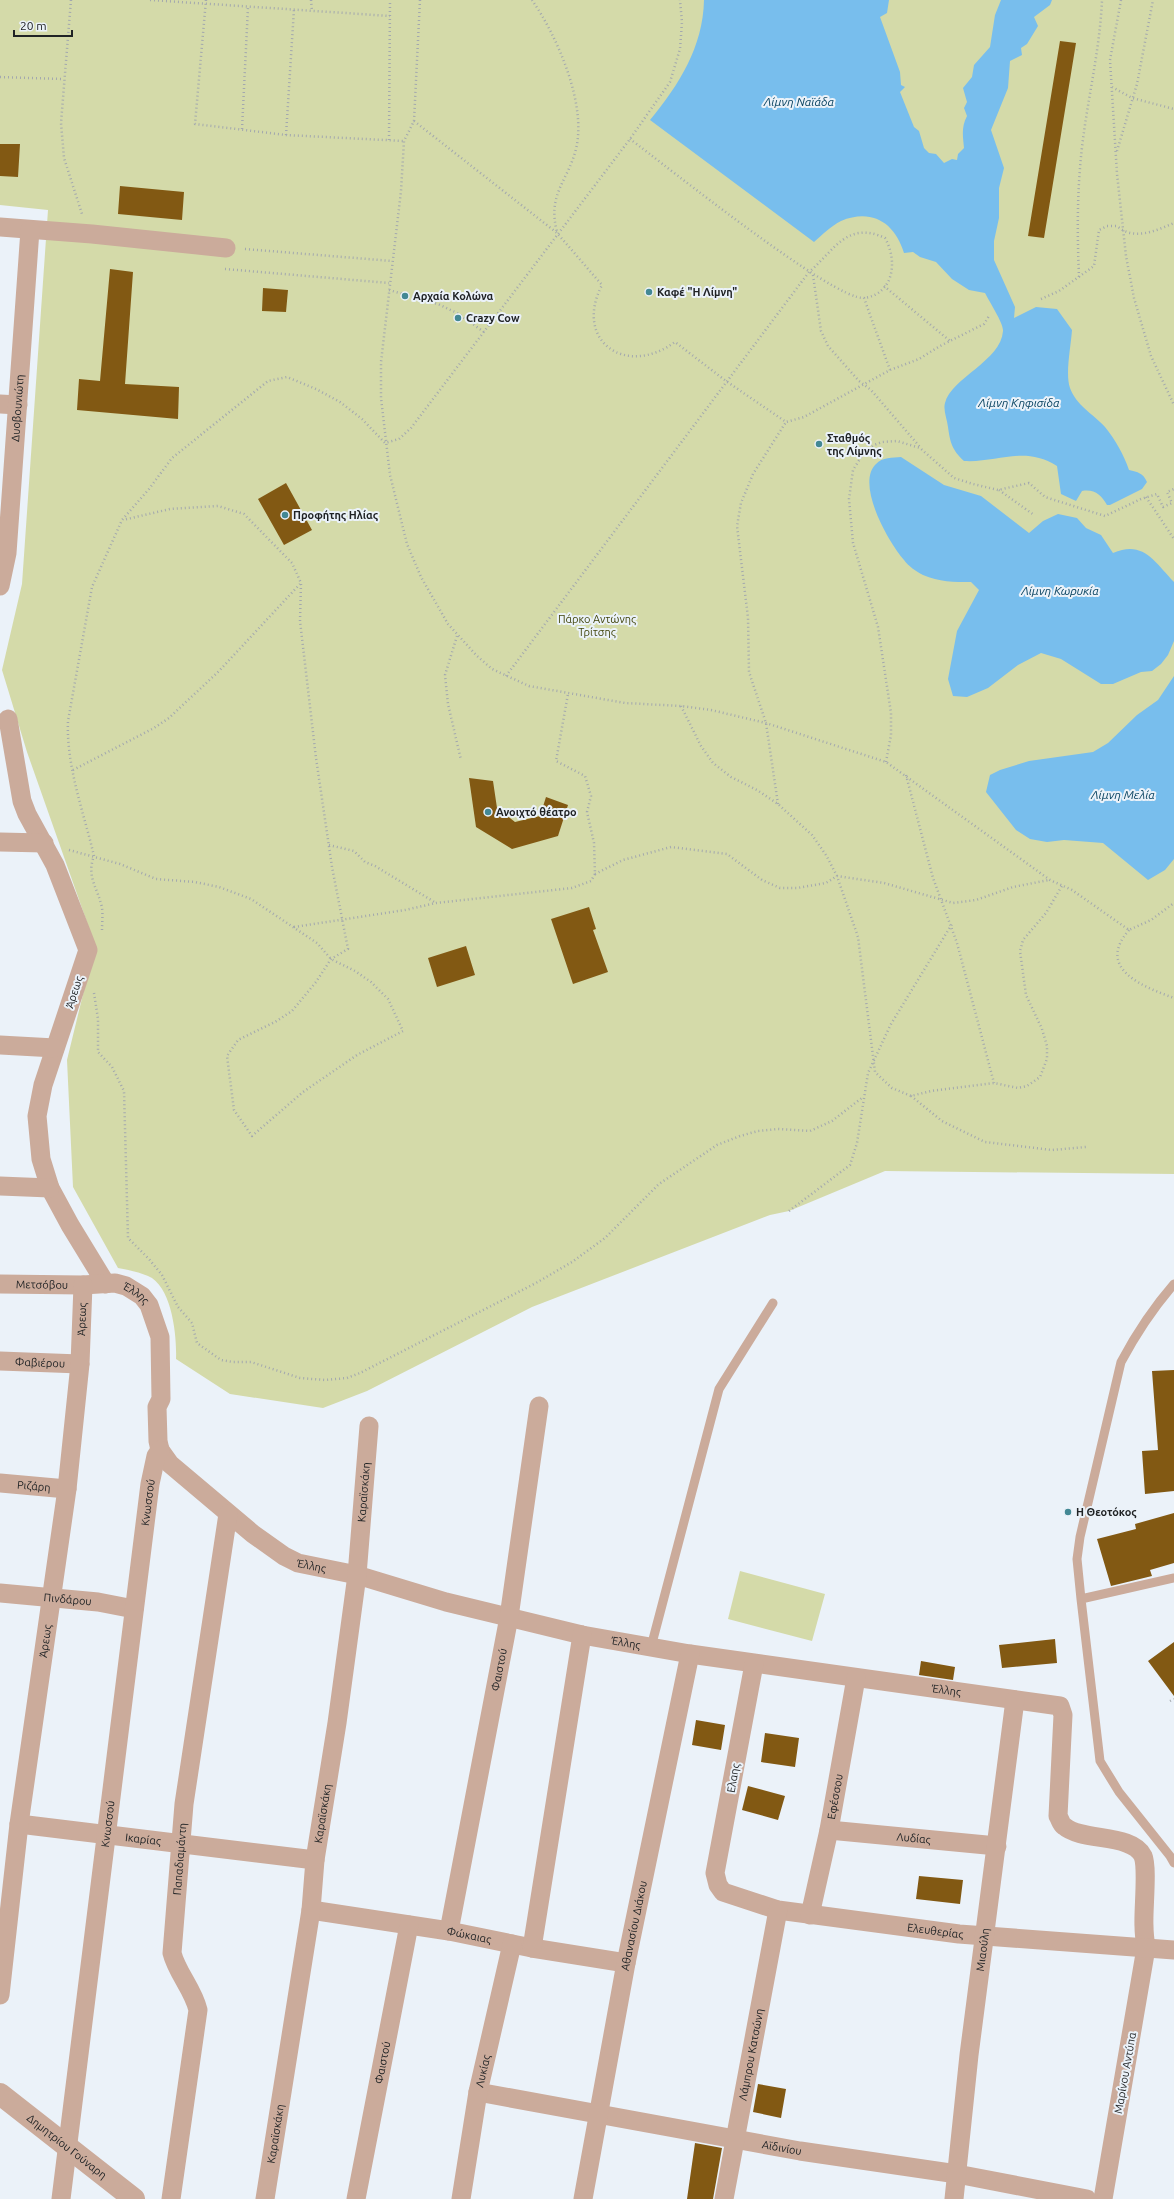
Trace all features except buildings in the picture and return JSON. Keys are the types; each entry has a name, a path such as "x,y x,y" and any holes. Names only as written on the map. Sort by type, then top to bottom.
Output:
{"street":[{"path":"0,227 92,234 226,248"},
{"name":"Δυοβουνιώτη","path":"1,580 8,553 9,405 30,230"},
{"name":"Άρεως","path":"8,719 22,801 27,814 62,881 88,950 43,1085 37,1116 41,1160 50,1188 70,1225 106,1284"},
{"path":"0,842 44,844"},
{"path":"0,1045 55,1048"},
{"path":"0,1186 50,1188"},
{"name":"Έλλης","path":"83,1285 115,1283 126,1286 142,1296 149,1305 160,1337 161,1399 157,1408 156,1419 160,1450 176,1471 228,1514 274,1549 298,1563 357,1575 440,1600 582,1635 754,1664 1060,1706 1063,1715 1057,1806 1058,1816 1063,1826 1072,1831 1126,1844 1137,1849 1143,1856 1146,1948"},
{"name":"Μετσόβου","path":"0,1284 83,1285"},
{"name":"Άρεως","path":"0,1995 19,1824 67,1489 80,1364 83,1285"},
{"name":"Φαβιέρου","path":"0,1360 80,1364"},
{"name":"Φαιστού","path":"448,1931 509,1617 539,1406"},
{"name":"Καραϊσκάκη","path":"265,2199 312,1910 315,1860 337,1723 357,1575 369,1426"},
{"name":"Κνωσσού","path":"61,2199 66,2145 150,1484 156,1456 160,1450"},
{"name":"Ριζάρη","path":"0,1483 67,1489"},
{"name":"Παπαδιαμάντη","path":"171,2199 198,2010 196,2001 175,1963 172,1953 180,1843 194,1728 228,1514"},
{"name":"Πινδάρου","path":"0,1593 98,1602 134,1609"},
{"path":"532,1948 582,1635"},
{"name":"Αθανασίου Διάκου","path":"583,2199 597,2114 626,1963 690,1654"},
{"name":"Ελαης","path":"723,1892 718,1885 716,1873 754,1664"},
{"name":"Εφέσσου","path":"810,1915 829,1830 856,1678"},
{"name":"Μιαούλη","path":"954,2199 969,2055 998,1846 1015,1700"},
{"name":"Ικαρίας","path":"19,1824 315,1860"},
{"name":"Λυδίας","path":"829,1830 998,1846"},
{"name":"Ελευθερίας","path":"723,1892 778,1910 810,1915 986,1937 1174,1950"},
{"name":"Φώκαιας","path":"312,1910 448,1931 532,1948 626,1963"},
{"name":"Λάμπρου Κατσώνη","path":"724,2199 737,2139 778,1910"},
{"name":"Φαιστού","path":"356,2199 409,1925"},
{"name":"Λυκίας","path":"461,2199 478,2092 512,1944"},
{"name":"Μαρίνου Αντύπα","path":"1103,2199 1146,1948"},
{"name":"Αϊδινίου","path":"478,2092 800,2151 957,2174 1086,2199"},
{"name":"Δημητρίου Γούναρη","path":"0,2094 66,2145 130,2198"}],"lane":[{"path":"1174,1284 1157,1304 1133,1340 1121,1362 1080,1537 1077,1559 1100,1761 1119,1792 1174,1863"},
{"path":"651,1647 719,1389 773,1303"},
{"path":"1081,1600 1174,1578"}],"path":[{"path":"71,0 61,123 64,158 79,209 92,234"},
{"path":"150,0 390,16"},
{"path":"206,0 195,124 286,135 404,141"},
{"path":"311,0 312,11"},
{"path":"389,140 390,0"},
{"path":"420,0 414,121 404,141 380,376 385,443 390,475 407,544 421,577 438,610 457,635 477,656 506,676 529,686 625,703 681,706 711,710 766,723 886,762 1050,880 1063,884 1129,930"},
{"path":"532,0 546,20 564,64 577,108 579,133 576,150 558,191 552,216 557,233"},
{"path":"385,443 399,439 411,428 557,233 630,139 670,82 680,49 682,22 680,0"},
{"path":"1079,277 1076,209 1083,139 1101,24 1102,0"},
{"path":"1121,0 1110,60 1123,232 1134,298 1152,356 1174,405"},
{"path":"1116,154 1132,98 1153,0"},
{"path":"242,129 248,7"},
{"path":"286,135 294,10"},
{"path":"0,76 64,79"},
{"path":"1112,86 1132,98 1174,109"},
{"path":"414,121 557,233 602,285 594,305 593,317 596,329 607,345 615,352 633,358 658,353 675,342 726,381 786,422"},
{"path":"506,676 809,272 824,259 836,245 850,234 865,231 885,238 892,249 893,269 884,286 876,295 858,298 850,295 813,275 809,272 630,139"},
{"path":"1041,299 1059,291 1094,266 1099,230 1107,226 1117,226 1123,232 1136,235 1174,223"},
{"path":"226,248 392,261"},
{"path":"225,269 389,283"},
{"path":"813,275 821,331 828,346 864,385 871,390 920,448 954,478 998,490 1034,515"},
{"path":"884,286 950,341"},
{"path":"388,290 438,304 457,314 484,332"},
{"path":"864,298 890,370"},
{"path":"778,804 766,723 749,672 748,618 737,526 741,503 753,474 786,422 804,417 890,370 919,359 984,324 989,316"},
{"path":"102,936 102,910 90,874 90,867 94,856 68,748 68,721 92,587 122,520 149,489 172,458 268,381 287,377 316,389 340,402 362,419 385,443"},
{"path":"886,762 891,735 891,713 878,627 853,543 849,488 853,470 858,460 874,445 882,442 897,441 920,448"},
{"path":"998,490 1029,483 1044,496 1105,516 1141,498 1157,494 1163,507 1172,503 1167,492 1174,489"},
{"path":"1146,497 1174,539"},
{"path":"44,844 120,864 156,879 176,879 219,887 251,899 317,943 331,959 371,982 388,999 403,1031 357,1054 303,1092 252,1136 234,1110 227,1056 238,1040 292,1011 316,982 331,959 348,949 332,867 316,758 300,621 301,584 292,563 244,514 218,506 170,509 122,520"},
{"path":"73,770 154,728 169,718 219,671 301,584"},
{"path":"457,635 445,675 448,704 461,760"},
{"path":"294,927 343,918 405,910 436,903 572,888 591,881 595,874 594,843 588,812 591,796 585,776 556,762 568,694"},
{"path":"681,706 701,746 713,763 731,777 757,790 778,804 812,835 826,855 837,876 858,937 875,1072 892,1088 911,1096 942,1121 985,1142 1052,1150 1086,1147"},
{"path":"906,775 933,878 952,924 994,1083"},
{"path":"329,845 354,851 365,862 375,866 436,903"},
{"path":"595,874 623,860 671,847 727,854 762,880 780,888 797,888 826,883 837,876 884,883 941,898 954,903 962,903 1013,887 1050,880"},
{"path":"911,1096 931,1091 994,1083 1018,1088 1027,1086 1040,1077 1045,1068 1048,1050 1045,1037 1026,995 1020,951 1023,940 1046,913 1063,884"},
{"path":"1174,903 1152,920 1129,930 1124,935 1117,953 1117,960 1120,967 1127,975 1136,981 1174,998"},
{"path":"789,1211 850,1165 857,1143 863,1097 868,1073 891,1024 952,924"},
{"path":"93,988 98,1018 98,1052 112,1067 124,1091 128,1238 149,1259 162,1275 178,1307 192,1323 197,1343 221,1360 251,1362 300,1378 325,1380 347,1378 360,1373 536,1283 572,1262 605,1238 659,1184 717,1145 758,1131 778,1129 810,1131 832,1121 863,1097"},
{"path":"1170,1701 1174,1699"}],"green space":[{"name":"Πάρκο Αντώνης Τρίτσης","path":"0,0 1174,0 1174,1174 885,1171 789,1211 770,1215 532,1307 367,1391 323,1408 230,1394 176,1359 174,1325 168,1301 163,1290 156,1281 148,1276 118,1268 73,1187 67,1060 95,945 27,752 2,670 22,584 48,210 0,205"},
{"path":"740,1571 825,1594 812,1641 728,1619"}],"water":[{"name":"Λίμνη Ναϊάδα","path":"704,0 889,0 887,13 880,17 900,72 901,85 905,87 900,92 914,127 919,131 924,148 929,153 936,154 944,163 952,159 957,160 958,154 964,148 963,128 967,116 964,108 967,102 963,88 972,77 974,65 990,47 995,15 1001,0 1052,0 1050,5 1034,17 1038,26 1027,44 1021,48 1022,55 1010,61 1008,88 991,130 1004,168 999,188 999,218 994,241 994,260 1015,307 1014,318 1036,307 1057,309 1072,330 1068,368 1070,388 1076,399 1109,432 1122,453 1129,470 1138,472 1144,477 1147,482 1142,489 1110,505 1107,505 1102,498 1091,491 1082,491 1076,501 1061,494 1057,466 1045,460 1033,457 1011,456 988,460 964,461 954,449 951,441 945,412 945,403 949,394 956,385 985,360 1000,342 1003,328 985,293 969,290 952,279 936,262 920,257 913,252 904,253 900,242 888,226 881,221 872,218 863,216 852,217 841,221 830,228 814,242 650,120 671,93 688,64 699,34 703,17"},
{"name":"Λίμνη Κωρυκία","path":"901,457 944,485 981,496 1029,533 1043,521 1058,514 1077,518 1086,528 1101,535 1113,553 1132,549 1140,551 1154,560 1174,582 1174,641 1168,655 1161,664 1152,671 1141,672 1113,684 1101,684 1061,659 1041,653 1018,665 988,688 967,697 953,696 948,679 957,631 979,590 971,582 953,582 921,574 906,562 890,541 876,513 869,485 871,473 878,462 888,458"},
{"name":"Λίμνη Μελία","path":"1174,676 1174,859 1165,870 1148,880 1103,843 1064,840 1047,842 1030,839 1016,830 986,792 990,775 1000,770 1029,761 1093,752 1108,743 1137,715 1158,700"}],"place":[{"name":"Καφέ \"Η Λίμνη\"","path":"649,292"},
{"name":"Αρχαία Κολώνα","path":"405,296"},
{"name":"Crazy Cow","path":"458,318"},
{"name":"Σταθμός της Λίμνης","path":"819,444"},
{"name":"Προφήτης Ηλίας","path":"285,515"},
{"name":"Ανοιχτό θέατρο","path":"488,812"},
{"name":"Η Θεοτόκος","path":"1068,1512"}],"water label":[{"name":"Λίμνη Κηφισίδα","path":"1019,403"}]}
